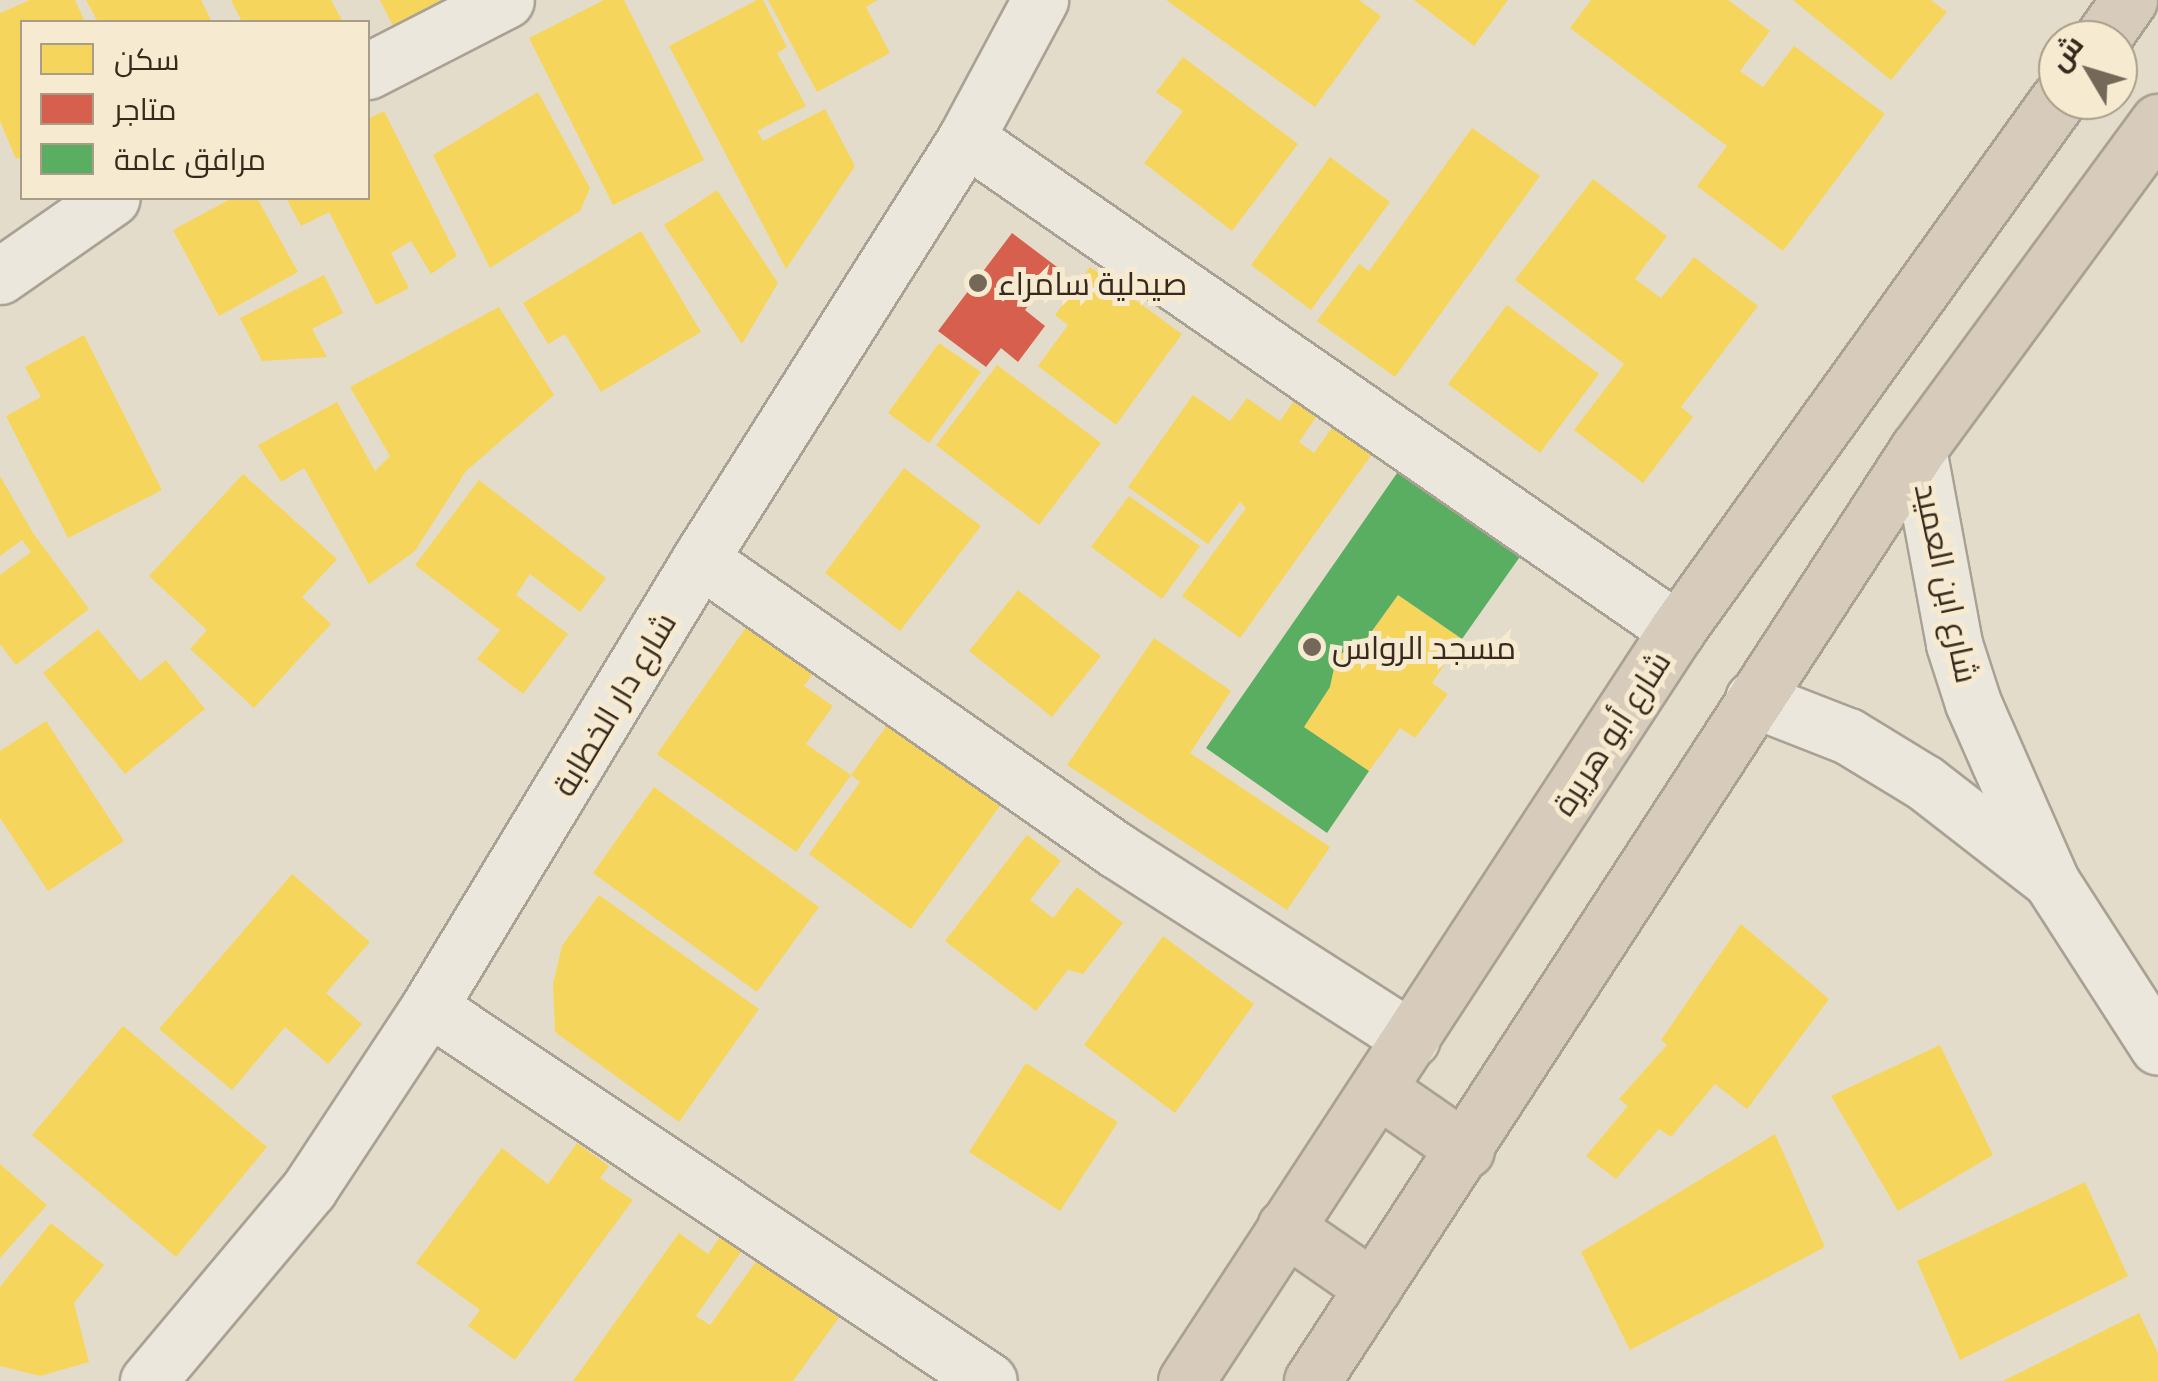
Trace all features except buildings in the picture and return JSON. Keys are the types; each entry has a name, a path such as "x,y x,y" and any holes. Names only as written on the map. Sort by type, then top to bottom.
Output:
{"highway":[{"name":"شارع أبو هريرة","path":"1186,1381 1677,630 2044,120"},
{"path":"1312,1381 1466,1150 1918,450 2158,122"},
{"path":"1378,1089 1466,1150"},
{"path":"1286,1227 1374,1288"}],"street":[{"path":"370,69 506,0"},
{"name":"شارع دار الخطابة","path":"148,1381 309,1190 428,1007 700,559 966,138 1040,0"},
{"path":"966,138 1677,630"},
{"path":"0,276 109,200"},
{"name":"شارع ابن العميد","path":"1918,450 1954,644 1972,703 2052,881 2158,1047"},
{"path":"700,559 1116,850 1412,1039"},
{"name":"شارع ابن العميد","path":"1754,699 1848,736 1926,784 2052,881"},
{"path":"428,1007 989,1381"}],"place":[{"name":"صيدلية سامراء","path":"978,283"},
{"name":"مسجد الرواس","path":"1312,647"}]}
